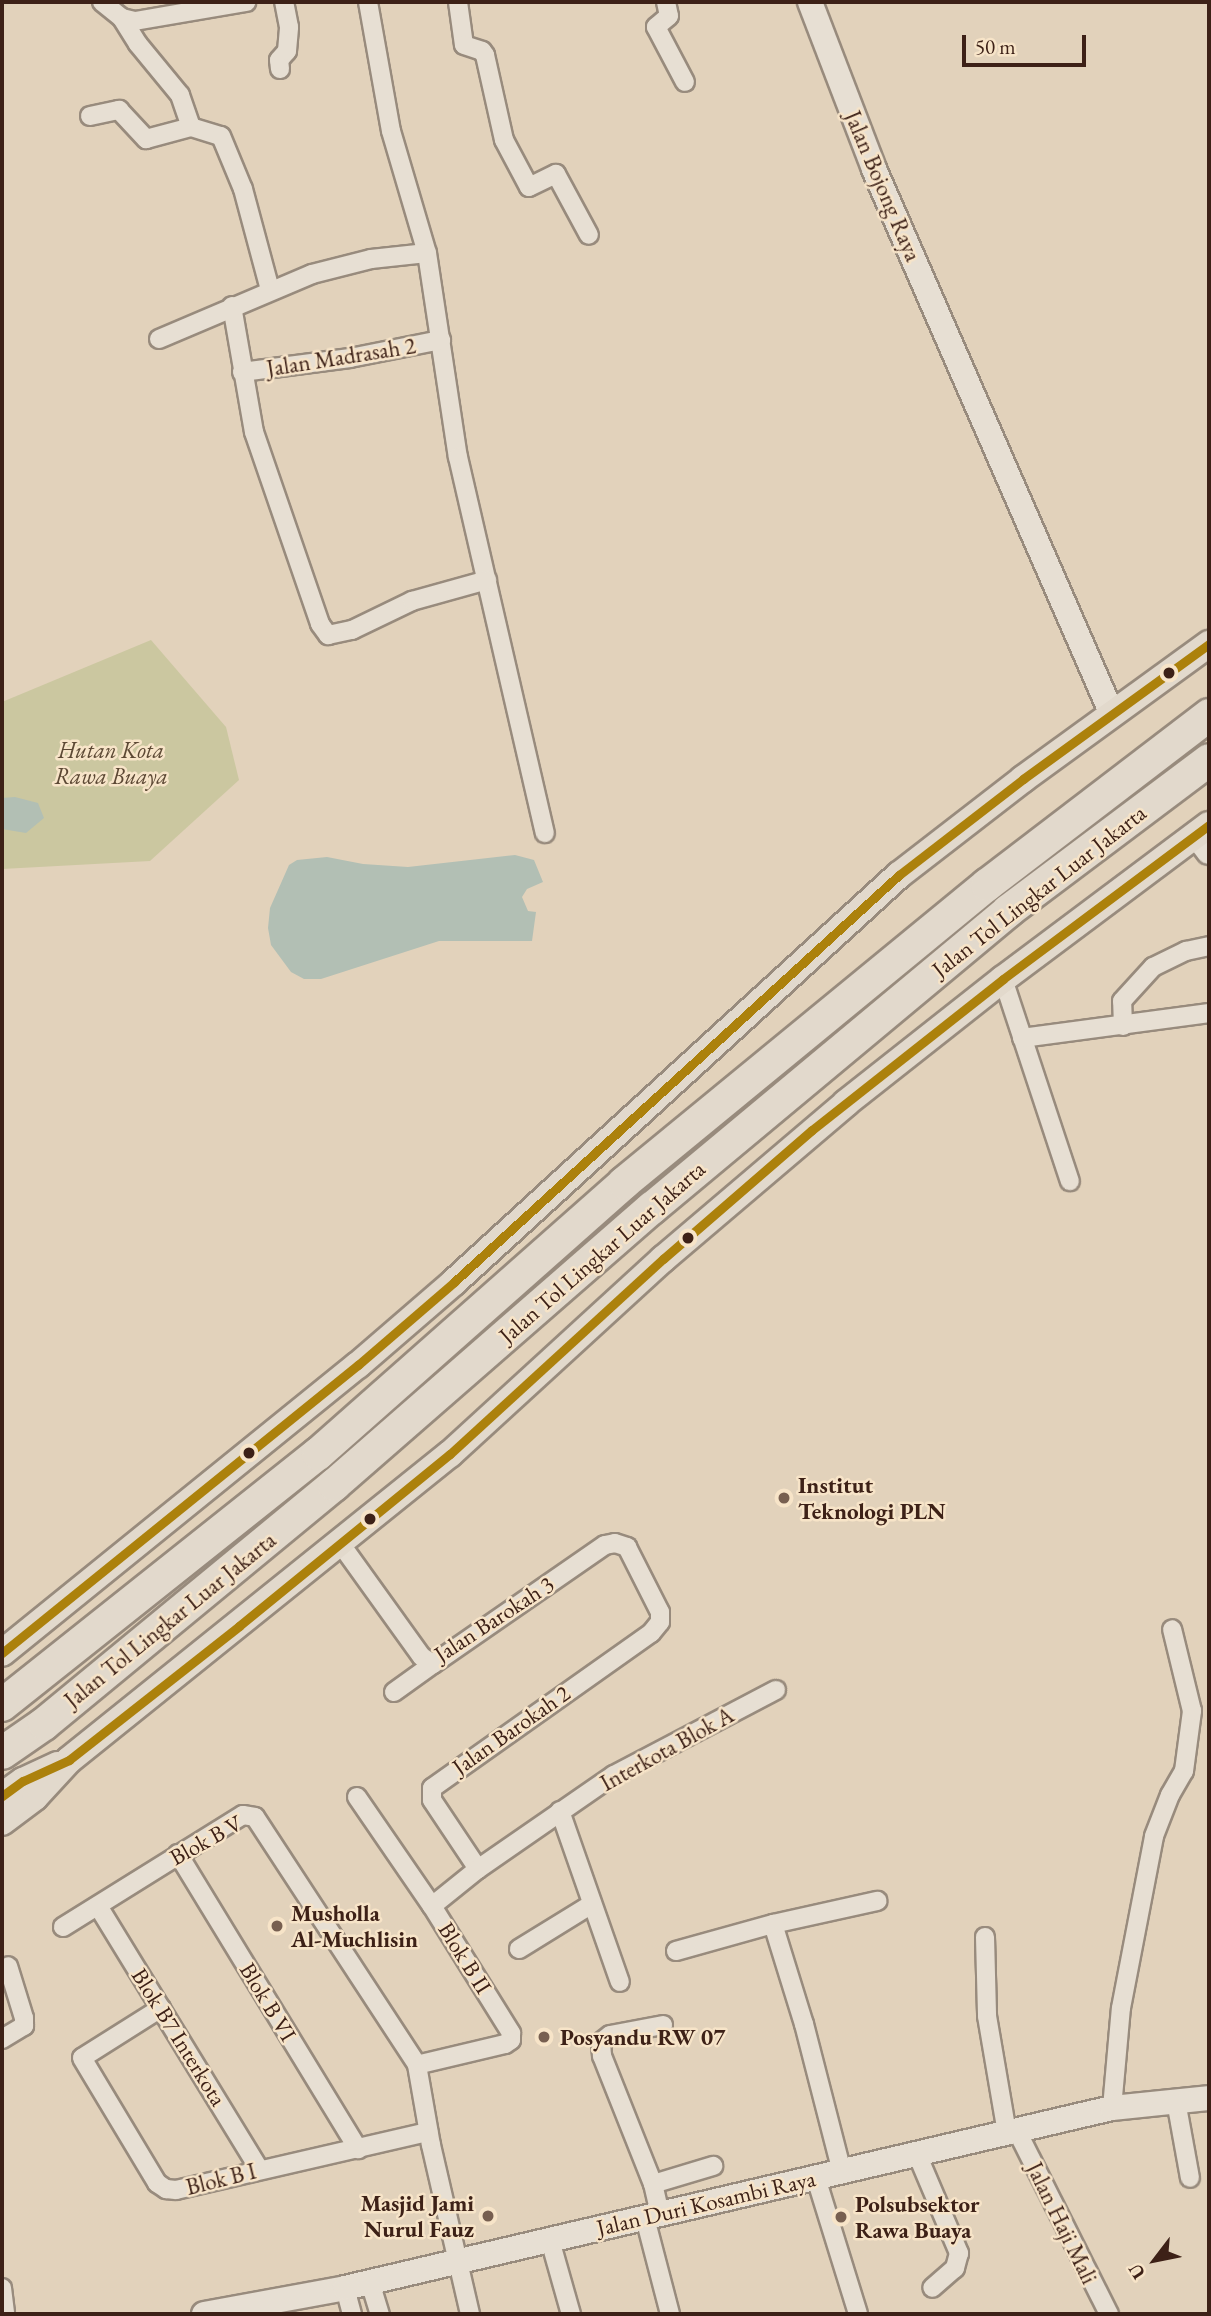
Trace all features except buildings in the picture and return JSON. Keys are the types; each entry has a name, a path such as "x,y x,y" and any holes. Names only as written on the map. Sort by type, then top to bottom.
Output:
{"highway":[{"name":"Jalan Tol Lingkar Luar Jakarta","path":"2,1705 318,1454 624,1183 986,885 1209,715"},
{"name":"Jalan Tol Lingkar Luar Jakarta","path":"2,1753 44,1724 334,1485 652,1208 1008,911 1209,760"}],"main road":[{"name":"Jalan Bojong Raya","path":"810,2 874,169 1112,714"},
{"path":"2,1653 358,1365 454,1282 900,875 1209,644"},
{"path":"2,1822 35,1797 69,1760 450,1454 663,1259 812,1130 1003,979 1205,837"},
{"path":"12,1788 69,1760"},
{"name":"Jalan Duri Kosambi Raya","path":"204,2314 272,2309 370,2282 1112,2108 1209,2098"}],"street":[{"path":"102,2 122,18 138,44 180,95 188,110 191,127"},
{"path":"122,18 146,20 246,2"},
{"path":"280,69 279,60 287,51 289,27 284,2"},
{"path":"368,2 391,131 427,253 458,457 545,833"},
{"path":"458,2 464,45 482,51 485,55 505,139 522,175 529,187 556,174 589,235"},
{"path":"666,2 669,16 656,27 685,82"},
{"path":"90,116 119,110 146,139 191,127 221,136 243,189 270,290"},
{"path":"159,340 312,274 371,259 427,253"},
{"path":"233,306 254,432 320,625 328,635 352,630 412,601 487,580"},
{"name":"Jalan Madrasah 2","path":"242,372 350,358 441,340"},
{"path":"1123,1026 1122,1001 1153,967 1186,951 1209,946"},
{"path":"1003,979 1070,1181"},
{"path":"1022,1038 1209,1013"},
{"name":"Jalan Barokah 3","path":"340,1543 422,1657 433,1664 605,1545 615,1543 626,1548 660,1612"},
{"name":"Jalan Barokah 2","path":"478,1869 432,1800 432,1788 651,1633 660,1622 660,1612"},
{"path":"1112,2108 1121,2008 1154,1836 1170,1795 1184,1772 1201,1709 1172,1629"},
{"path":"394,1692 433,1664"},
{"name":"Interkota Blok A","path":"432,1906 478,1869 614,1775 776,1690"},
{"name":"Blok B II","path":"357,1797 378,1823 511,2033 511,2040 505,2044 417,2065"},
{"path":"560,1811 620,1982"},
{"name":"Blok B V","path":"63,1927 243,1815 255,1817 417,2065 428,2132 470,2314"},
{"name":"Blok B VI","path":"178,1854 358,2149"},
{"path":"676,1951 773,1924 877,1901"},
{"path":"519,1949 592,1903"},
{"name":"Blok B7 Interkota","path":"98,1906 259,2169"},
{"path":"773,1924 804,2024 842,2172"},
{"name":"Jalan Haji Mali","path":"985,1937 986,2016 1012,2132 1109,2314"},
{"path":"2,2039 24,2026 8,1966"},
{"name":"Blok B I","path":"161,2008 82,2058 161,2186 176,2190 428,2132"},
{"path":"663,2025 610,2035 601,2042 601,2056 653,2184 652,2216 670,2314"},
{"path":"1176,2101 1190,2178"},
{"path":"917,2154 959,2253 955,2268 932,2288"},
{"path":"653,2184 713,2166"},
{"path":"816,2178 858,2314"},
{"path":"550,2240 571,2314"},
{"path":"370,2282 380,2314"},
{"path":"2,2288 5,2314"},
{"path":"345,2288 352,2314"}],"green space":[{"name":"Hutan Kota Rawa Buaya","path":"151,640 226,727 239,780 150,861 2,869 2,702"}],"shaded area":[{"path":"15,797 38,803 44,818 26,833 2,829 2,798"},
{"path":"515,855 534,860 543,882 527,889 522,897 528,911 536,912 532,941 439,941 321,979 304,979 291,972 271,945 268,928 270,908 289,865 297,860 327,857 363,864 408,867"}],"transit line":[{"path":"2,1653 358,1365 454,1282 899,875 1023,779 1209,644"},
{"path":"2,1796 23,1781 69,1760 239,1626 450,1454 663,1259 812,1130 1003,979 1209,825"}],"place":[{"name":"Institut Teknologi PLN","path":"784,1498"},
{"name":"Musholla Al-Muchlisin","path":"277,1926"},
{"name":"Posyandu RW 07","path":"544,2037"},
{"name":"Masjid Jami Nurul Fauz","path":"488,2216"},
{"name":"Polsubsektor Rawa Buaya","path":"841,2217"}]}
